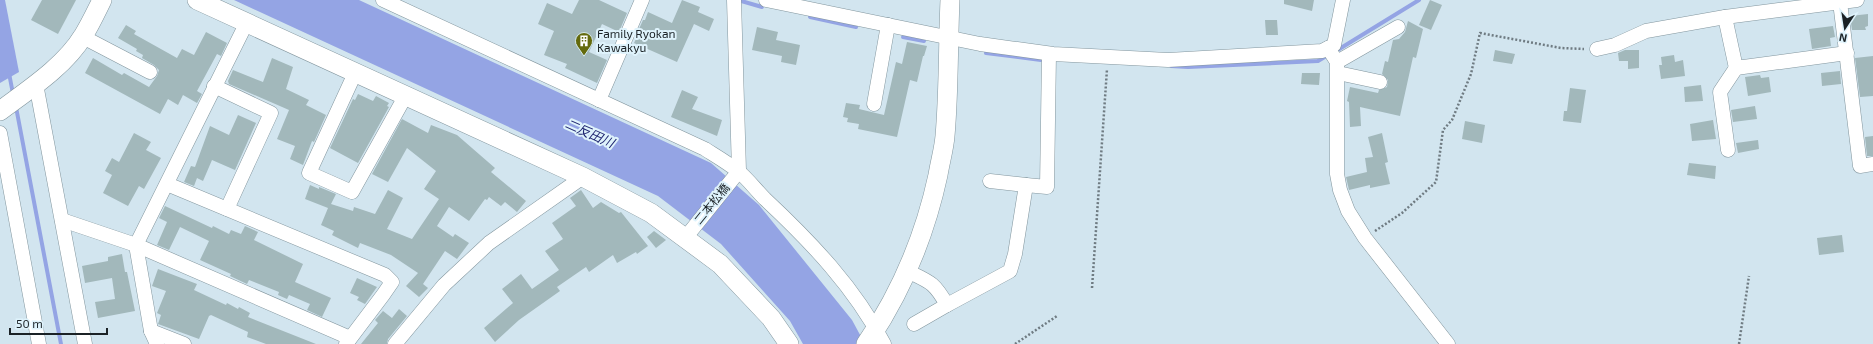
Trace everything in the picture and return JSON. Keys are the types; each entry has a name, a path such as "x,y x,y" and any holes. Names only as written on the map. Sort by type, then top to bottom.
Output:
{"street":[{"path":"0,111 36,84 67,57 83,37 102,0"},
{"path":"197,0 583,176 651,212 720,264 771,318 789,344"},
{"path":"382,0 705,149 739,171 749,184 806,238 843,281 876,339"},
{"path":"599,100 642,0"},
{"path":"766,0 980,44 1049,54 1168,60 1322,51 1334,45 1343,0"},
{"path":"876,339 907,271 926,222 934,193 945,137 950,0"},
{"path":"1597,49 1615,46 1646,31 1725,17 1857,0"},
{"path":"1840,2 1860,166 1873,164"},
{"path":"734,3 739,171"},
{"path":"1725,17 1736,68 1720,92 1728,150"},
{"path":"184,344 154,338 136,245 247,22"},
{"path":"874,104 888,25"},
{"path":"1338,67 1398,27"},
{"path":"83,37 150,72"},
{"path":"1328,48 1338,67 1337,174 1340,190 1348,211 1365,238 1448,344"},
{"path":"1736,68 1847,53"},
{"path":"990,181 1047,187 1049,54"},
{"path":"1338,67 1380,82"},
{"path":"356,72 309,172 352,192 406,95"},
{"path":"36,84 85,344"},
{"path":"214,86 270,113 227,209"},
{"path":"0,133 39,344"},
{"name":"二本松橋","path":"686,237 739,171"},
{"path":"396,344 444,285 489,243 583,176"},
{"path":"62,220 136,245 348,341 392,282 385,275 167,184"},
{"path":"914,324 1010,271 1015,254 1026,185"},
{"path":"907,271 930,282 938,289 947,305"}],"path":[{"path":"1365,238 1402,213 1436,182 1443,130 1452,120 1471,74 1480,33 1561,48 1597,49"},
{"path":"1092,288 1107,58"},
{"path":"1739,344 1750,276"},
{"path":"1015,344 1057,316"}],"water":[{"path":"0,0 5,0 19,72 0,83"},
{"name":"二反田川","path":"234,0 359,0 711,163 759,205 852,320 865,344 803,344 790,321 721,244 658,196"}],"building":[{"path":"42,0 76,0 58,34 31,20"},
{"path":"579,0 599,0 627,13 619,32 602,24 589,52 607,60 597,83 565,68 567,64 544,55 554,31 538,24 547,3 572,14"},
{"path":"682,0 700,7 698,12 714,19 709,31 694,24 677,62 634,43 643,20 645,20 648,12 672,23"},
{"path":"1284,0 1314,0 1312,11 1284,4"},
{"path":"1430,0 1442,5 1431,30 1419,25"},
{"path":"1868,14 1868,26 1865,27 1866,30 1852,30 1850,16"},
{"path":"1265,20 1277,20 1278,35 1266,35"},
{"path":"1408,21 1423,29 1416,58 1413,57 1400,116 1360,107 1361,126 1350,127 1349,102 1347,101 1350,87 1378,93 1379,90 1387,87 1388,80 1382,74 1385,61 1388,62 1393,40 1399,39 1405,32"},
{"path":"126,25 136,31 134,34 177,58 182,49 194,55 206,32 227,43 221,56 217,54 197,91 202,94 197,103 183,95 178,105 168,99 160,114 85,73 93,58 122,75 124,73 149,87 157,76 159,70 154,65 142,58 143,55 136,51 137,49 118,38"},
{"path":"1833,26 1835,37 1830,38 1831,46 1812,49 1809,29"},
{"path":"757,27 778,32 776,40 800,45 796,65 781,62 782,56 752,50"},
{"path":"907,42 927,46 917,82 910,80 897,137 858,129 859,124 847,122 848,118 843,117 846,103 860,105 859,109 884,115 896,62 902,64"},
{"path":"1495,50 1515,54 1512,64 1493,61"},
{"path":"1625,50 1639,50 1639,68 1628,69 1628,61 1619,61 1618,53"},
{"path":"1674,55 1675,62 1683,60 1685,76 1661,79 1659,65 1662,65 1661,57"},
{"path":"1873,56 1873,96 1860,97 1855,58"},
{"path":"272,58 293,67 286,89 309,100 306,105 326,115 314,142 312,141 303,165 290,159 295,146 277,139 289,110 229,84 228,81 233,70 263,82"},
{"path":"1840,71 1841,84 1822,86 1821,73"},
{"path":"1302,73 1320,73 1319,85 1301,84"},
{"path":"1760,75 1761,78 1769,77 1771,92 1748,96 1745,77"},
{"path":"1701,85 1703,101 1685,102 1684,87"},
{"path":"1570,88 1586,90 1581,123 1563,121 1564,111 1567,111"},
{"path":"682,90 698,97 692,109 722,120 717,136 671,117"},
{"path":"358,94 373,101 376,96 389,103 387,106 389,107 358,163 330,148 353,99 355,100"},
{"path":"1755,106 1757,119 1733,122 1731,110"},
{"path":"238,115 256,123 235,170 212,160 203,181 197,178 194,186 184,182 191,166 195,167 210,126 229,135"},
{"path":"402,119 428,133 431,125 457,135 495,168 491,172 526,201 517,212 505,202 501,206 489,197 487,200 485,199 469,221 449,207 437,226 453,237 455,234 469,243 457,259 445,251 423,284 428,288 419,297 406,286 418,273 391,255 360,243 358,248 332,235 334,231 321,225 328,208 305,199 310,185 336,194 331,204 353,211 354,207 375,214 388,190 403,198 387,229 412,239 439,199 424,189 436,171 407,148 388,182 372,174"},
{"path":"1713,120 1716,139 1692,141 1690,124"},
{"path":"1465,121 1485,125 1482,143 1462,139"},
{"path":"134,133 151,142 146,150 161,158 144,189 139,186 128,206 103,193 112,175 105,171 112,158 119,162"},
{"path":"1382,133 1388,162 1385,163 1390,184 1370,188 1370,185 1349,190 1346,177 1367,172 1365,158 1373,157 1368,137"},
{"path":"1873,136 1873,156 1867,156 1865,137"},
{"path":"1758,140 1759,149 1738,153 1736,143"},
{"path":"1689,163 1716,166 1715,179 1687,175"},
{"path":"581,190 593,208 601,202 619,213 621,212 648,246 637,254 636,252 617,263 613,255 589,272 586,267 557,287 560,291 519,320 495,342 484,328 513,303 502,289 521,274 532,289 559,270 545,251 563,239 552,223 576,206 570,198"},
{"path":"165,206 212,228 213,226 229,234 231,230 241,234 245,226 258,232 254,240 303,264 295,282 331,298 322,317 307,310 310,304 289,295 287,299 278,295 279,292 249,280 247,284 230,276 231,274 200,260 209,241 180,227 169,250 157,245 167,222 159,218"},
{"path":"654,231 666,240 656,248 647,237"},
{"path":"1842,235 1844,252 1819,255 1817,238"},
{"path":"122,254 135,311 98,318 95,302 115,299 112,278 85,283 82,266 108,261 108,257"},
{"path":"158,269 197,284 194,290 226,305 227,303 238,309 239,307 250,313 248,317 316,344 266,344 247,337 248,332 211,315 209,316 199,339 158,324 161,315 157,313 166,291 152,286"},
{"path":"357,278 377,287 365,304 357,300 359,297 350,293"},
{"path":"399,309 407,316 388,339 387,344 361,344 378,323 375,320 383,311 392,318"}],"waterway":[{"path":"738,0 762,7"},
{"path":"1336,51 1419,0"},
{"path":"810,17 856,27"},
{"path":"903,37 924,41"},
{"path":"986,53 1041,60"},
{"path":"1171,66 1188,67 1318,61 1328,55"},
{"path":"9,73 13,94"},
{"path":"16,107 61,344"}],"place":[{"name":"Family Ryokan Kawakyu","path":"584,56"}]}
